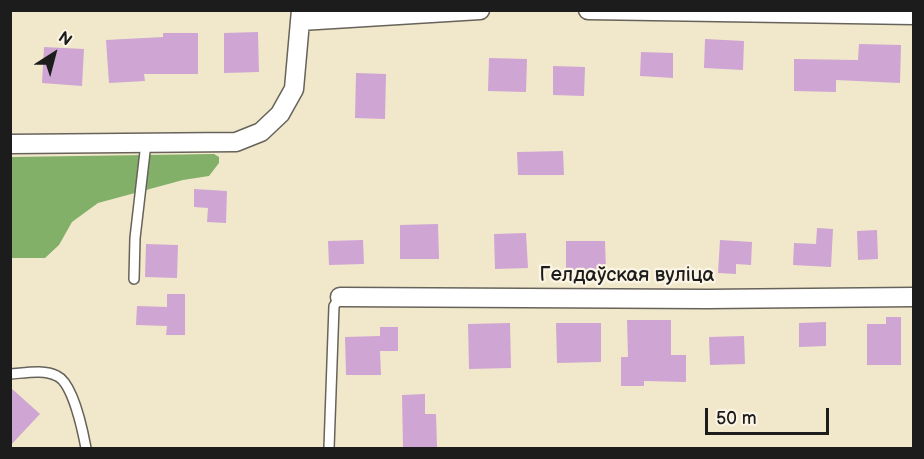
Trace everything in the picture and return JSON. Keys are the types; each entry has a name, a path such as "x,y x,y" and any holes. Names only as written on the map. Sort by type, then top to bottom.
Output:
{"street":[{"path":"10,144 236,142 261,132 279,114 294,89 302,16 480,10"},
{"path":"588,10 914,15"},
{"name":"Гелдаўская вуліца","path":"340,297 718,299 914,297"}],"lane":[{"path":"134,279 135,238 146,143"},
{"path":"329,448 334,306 340,297"},
{"path":"10,374 41,372 58,376 69,388 86,448"}],"green space":[{"path":"214,154 219,157 219,163 209,176 183,180 98,203 72,222 59,245 45,258 11,258 11,157"}],"building":[{"path":"258,32 259,72 224,73 224,33"},
{"path":"163,33 198,33 198,74 144,74 145,81 109,83 106,40 163,37"},
{"path":"705,39 744,41 743,70 704,68"},
{"path":"859,44 901,45 900,83 836,80 836,92 794,91 794,59 858,60"},
{"path":"44,47 84,49 82,86 42,83"},
{"path":"641,52 673,53 673,78 640,76"},
{"path":"489,58 527,59 526,92 488,91"},
{"path":"553,66 585,67 584,96 553,95"},
{"path":"356,73 386,74 385,119 355,118"},
{"path":"563,151 564,175 518,175 517,152"},
{"path":"194,189 227,191 226,223 207,222 208,208 194,207"},
{"path":"438,224 439,259 400,259 400,225"},
{"path":"817,228 833,229 831,267 793,265 794,243 816,244"},
{"path":"877,230 878,259 858,260 857,231"},
{"path":"526,233 528,268 495,269 494,234"},
{"path":"363,240 364,264 329,265 328,241"},
{"path":"720,240 752,242 751,265 736,264 736,274 718,273"},
{"path":"566,241 605,241 606,270 566,270"},
{"path":"146,244 178,245 177,278 145,277"},
{"path":"167,294 185,294 185,335 166,335 167,326 136,325 137,306 167,307"},
{"path":"886,317 901,317 901,365 867,365 867,324 886,324"},
{"path":"627,320 671,320 671,355 686,355 686,382 644,381 644,386 621,386 621,357 628,357"},
{"path":"826,322 826,346 799,347 799,323"},
{"path":"510,323 511,368 469,369 468,324"},
{"path":"556,323 601,323 601,362 557,363"},
{"path":"380,327 398,327 398,351 380,351 381,375 346,375 345,337 380,336"},
{"path":"744,336 745,364 710,365 709,337"},
{"path":"10,387 40,414 10,446"},
{"path":"425,394 425,414 436,414 437,447 403,448 402,395"}]}
